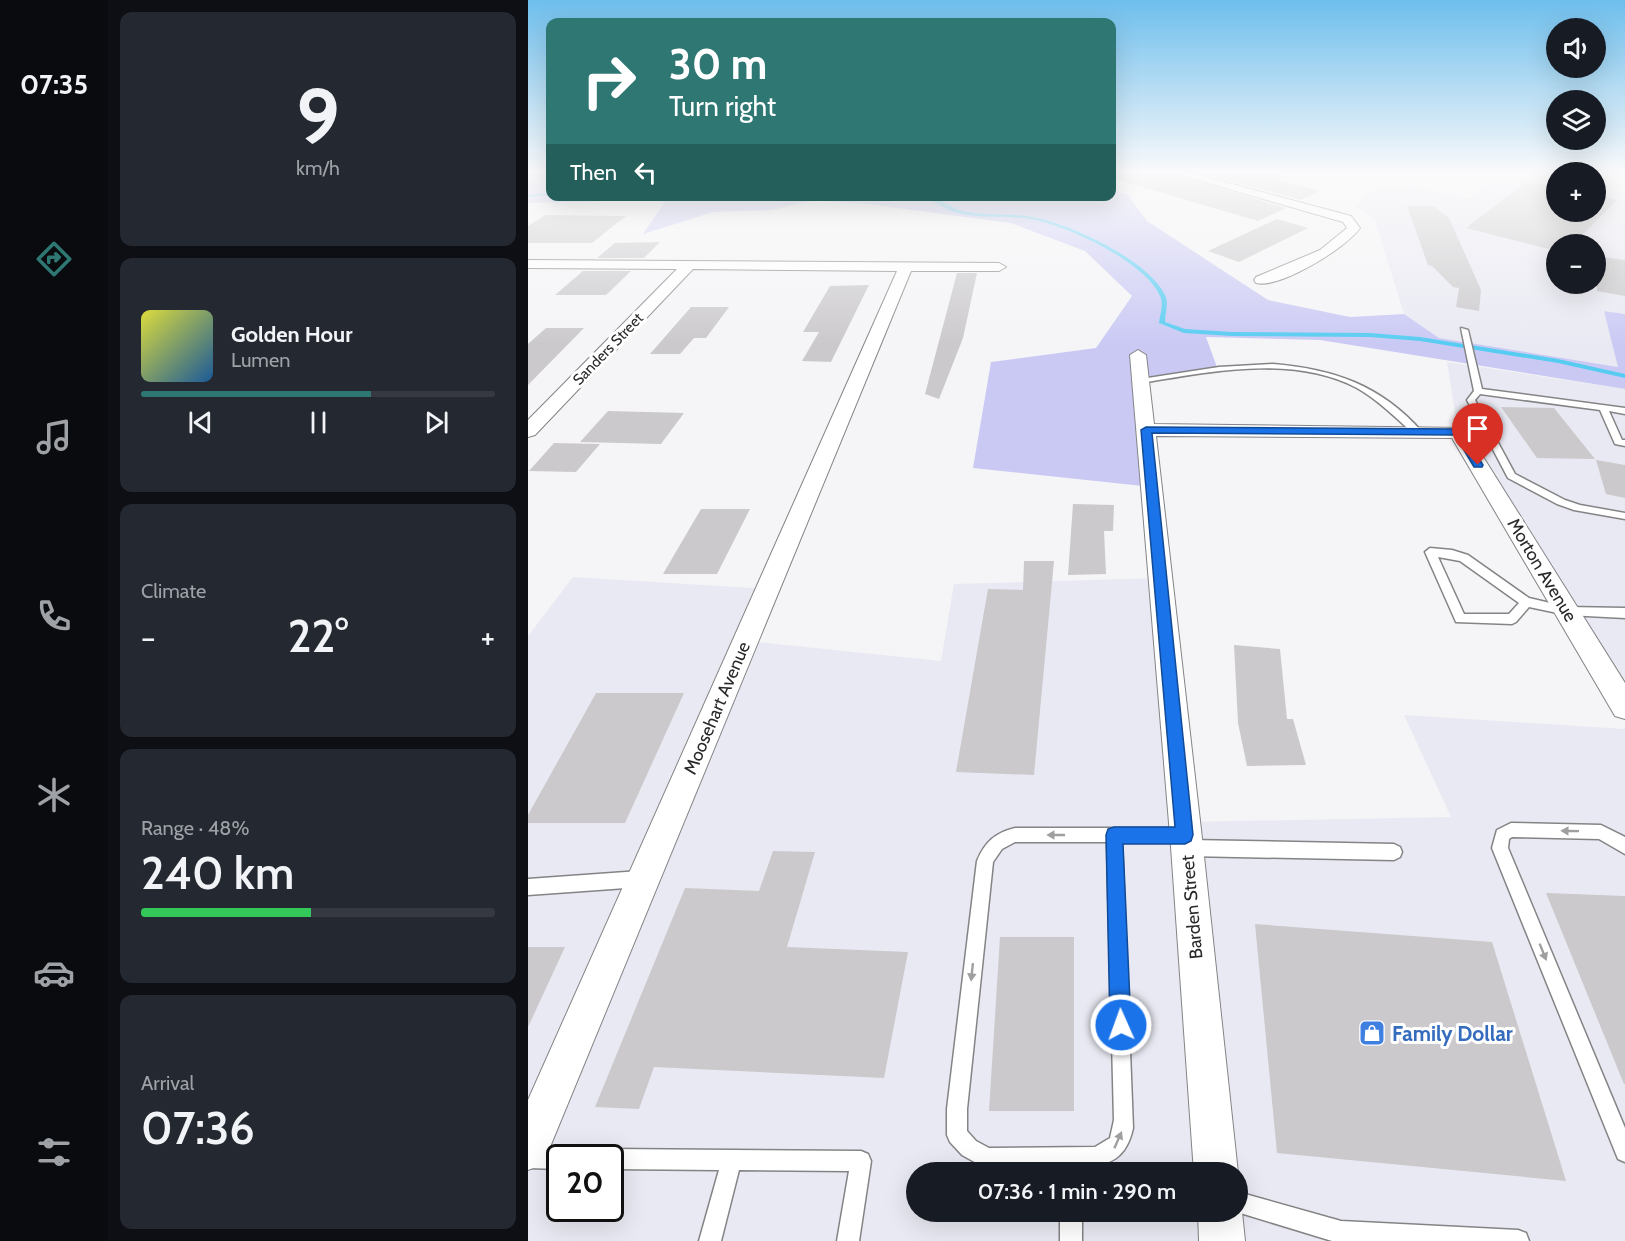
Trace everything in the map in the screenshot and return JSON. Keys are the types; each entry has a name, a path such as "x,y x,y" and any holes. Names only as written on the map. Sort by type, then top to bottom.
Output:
{"street":[{"path":"1261,280 1299,266 1348,237 1353,229"},
{"path":"528,264 999,267"},
{"name":"Sanders Street","path":"528,431 688,266"},
{"name":"Moosehart Avenue","path":"528,1149 906,267"},
{"name":"Barden Street","path":"1139,368 1215,1162"},
{"path":"1146,430 1417,432"},
{"name":"Morton Avenue","path":"1417,432 1458,432 1625,707"},
{"path":"1221,1222 1222,1241"}],"lane":[{"path":"1464,330 1478,391"},
{"path":"1139,368 1288,367 1350,382 1372,394 1417,432"},
{"path":"1478,391 1625,411"},
{"path":"1478,391 1471,400 1511,476 1561,502 1578,508 1625,516"},
{"path":"1603,408 1618,442 1625,443"},
{"path":"1526,602 1512,619 1460,619 1430,552 1452,554 1464,558 1526,602 1567,611 1625,613"},
{"path":"1625,846 1601,832 1511,830 1502,835 1500,848 1625,1152"},
{"path":"1035,1162 987,1158 969,1148 957,1135 957,1109 985,861 990,849 1001,839 1015,835 1114,835 1394,852"},
{"path":"1081,1162 1112,1152 1121,1139 1123,1130 1114,835"},
{"path":"528,887 644,879"},
{"path":"528,1158 546,1159"},
{"path":"624,1159 861,1161 848,1241"},
{"path":"710,1241 732,1160"},
{"path":"1248,1205 1342,1236 1518,1241"},
{"path":"1071,1222 1071,1241"}],"shaded area":[{"path":"646,229 659,229 643,234"},
{"path":"1027,229 1159,229 1268,300 1350,317 1404,314 1439,338 1618,367 1604,311 1625,314 1625,389 1320,340 1206,337 1218,370 1140,377 1152,487 973,468 991,362 1096,348 1132,296 1085,251"},
{"path":"1378,229 1625,229 1625,314 1604,311 1619,367 1439,338 1404,314"},
{"path":"1447,362 1625,389 1625,707 1458,432"},
{"path":"573,577 768,589 747,641 941,661 954,584 1161,578 1184,822 1451,817 1404,715 1625,729 1625,1241 528,1241 528,636"}],"building":[{"path":"528,229 610,229 592,243 528,243"},
{"path":"1256,229 1306,229 1239,262 1208,251"},
{"path":"1415,229 1454,229 1481,290 1479,311 1456,307 1459,288 1453,287 1432,266 1428,265"},
{"path":"1470,229 1588,229 1583,234 1546,234 1546,248"},
{"path":"660,242 644,258 597,258 615,243"},
{"path":"1606,257 1625,260 1625,296 1606,293"},
{"path":"583,271 631,271 606,295 555,295"},
{"path":"957,273 977,273 963,338 939,399 925,394"},
{"path":"869,285 831,362 802,361 819,332 803,332 830,286"},
{"path":"691,307 729,307 706,338 694,338 680,354 650,354"},
{"path":"546,328 584,328 528,385 528,344"},
{"path":"1501,407 1554,408 1595,459 1537,458"},
{"path":"608,411 684,413 661,444 580,442"},
{"path":"554,443 600,444 576,472 529,471"},
{"path":"1596,460 1625,465 1625,498 1606,494"},
{"path":"1073,504 1114,505 1113,531 1104,531 1106,574 1068,575"},
{"path":"701,509 750,509 717,574 663,574"},
{"path":"1024,561 1054,561 1034,775 956,772 988,589 1023,590"},
{"path":"1234,645 1280,649 1287,719 1293,719 1306,765 1247,766 1238,723"},
{"path":"596,693 684,693 625,823 528,823 528,815"},
{"path":"773,851 815,852 787,947 908,952 884,1078 654,1067 639,1109 595,1107 685,888 759,891"},
{"path":"1546,893 1625,896 1625,1084 1624,1084"},
{"path":"1255,924 1492,942 1566,1181 1277,1153"},
{"path":"1000,937 1074,937 1074,1111 989,1111"},
{"path":"528,947 565,947 528,1027"}],"waterway":[{"path":"1067,229 1125,258 1142,271 1155,283 1163,296 1162,323 1184,331 1232,334 1370,335 1420,339 1558,361 1625,376"}],"place":[{"name":"Family Dollar","path":"1372,1033"}],"route":[{"path":"1121,1025 1114,835 1185,835 1146,430 1458,432 1478,465"}]}
